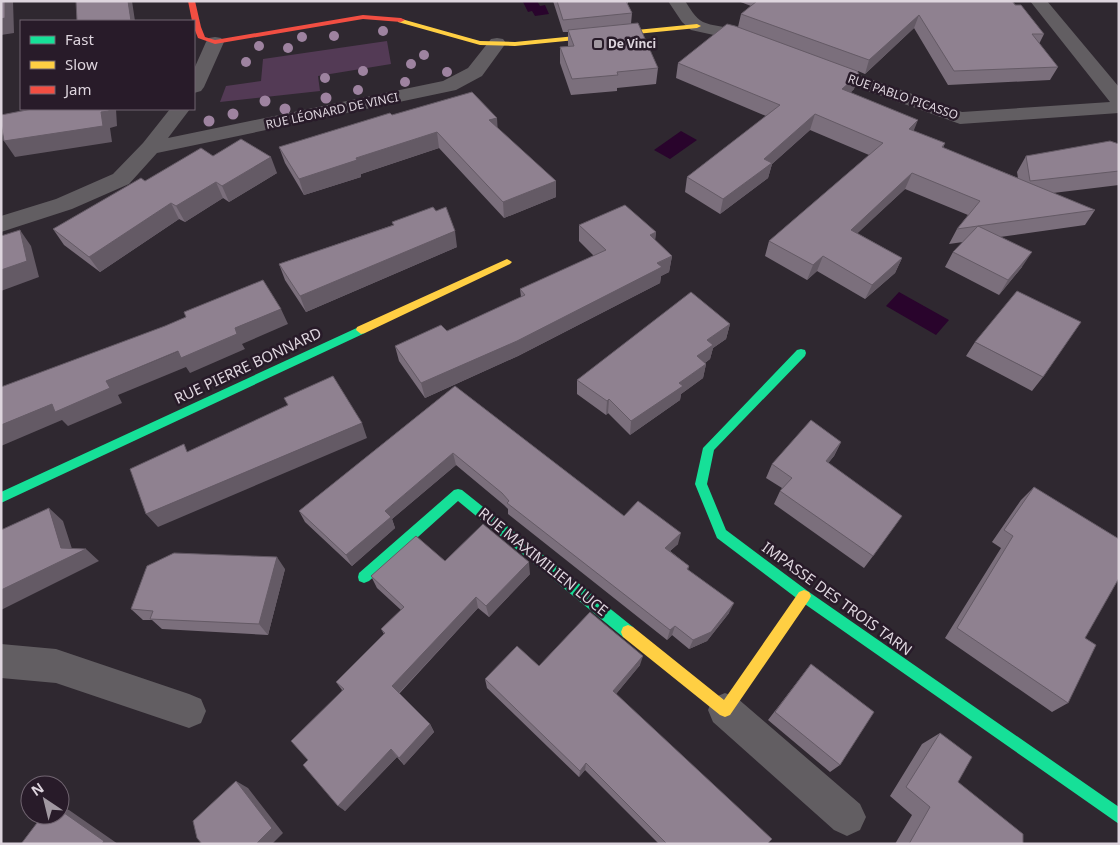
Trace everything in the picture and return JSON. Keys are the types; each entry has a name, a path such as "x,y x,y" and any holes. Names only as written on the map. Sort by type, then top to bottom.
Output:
{"street":[{"path":"191,1 197,27 202,38 215,42 342,19 383,17 399,19 480,43 515,44 697,26 738,35 774,49"},
{"path":"676,1 688,18 697,26"},
{"path":"1038,1 1119,100"},
{"path":"195,85 215,42"},
{"name":"RUE LÉONARD DE VINCI","path":"150,148 449,86 475,72 497,44"},
{"name":"RUE PABLO PICASSO","path":"810,63 960,118 1119,107"},
{"path":"1,224 64,204 121,179 150,148 179,110"},
{"name":"RUE PIERRE BONNARD","path":"1,498 507,262"},
{"name":"IMPASSE DES TROIS TARN","path":"801,353 709,448 701,484 721,534 804,596 1119,816"},
{"name":"RUE MAXIMILIEN LUCE","path":"364,577 458,494 725,710 847,817"},
{"path":"725,710 804,596"},
{"path":"1,661 56,666 190,711"}],"shaded area":[{"path":"537,1 540,6 545,5 549,14 535,16 532,11 528,12 523,2"},
{"path":"387,41 391,64 318,76 320,91 220,102 226,86 261,81 263,59"},
{"path":"681,131 697,140 670,159 654,150"},
{"path":"899,292 949,320 936,335 886,306"}],"building":[{"path":"1,1 5,1 5,18 1,19"},
{"path":"76,1 128,1 131,20 77,20"},
{"path":"557,1 626,1 632,13 563,20"},
{"path":"757,1 1012,1 1015,5 1021,5 1044,34 1032,34 1058,67 954,71 919,15 869,60 741,14"},
{"path":"638,23 658,68 617,72 618,75 572,79 560,47 574,46 568,30"},
{"path":"727,24 857,71 859,74 842,89 918,120 909,129 945,143 942,147 1095,210 957,229 980,201 912,173 851,230 902,258 872,285 823,256 813,265 769,241 883,143 815,114 764,159 772,163 723,199 687,177 780,105 678,63"},
{"path":"472,92 497,118 489,120 556,181 503,202 437,132 356,158 357,160 299,179 279,147 390,113 392,115"},
{"path":"27,110 109,110 101,112 103,126 4,141 1,115"},
{"path":"241,139 271,157 222,186 216,182 176,206 171,203 89,257 53,229 141,178 145,181 201,148 213,156"},
{"path":"1110,141 1119,144 1119,171 1030,181 1026,156"},
{"path":"625,205 656,232 650,235 672,256 657,263 662,267 517,341 421,383 395,346 441,325 447,331 525,295 520,289 606,250 579,225"},
{"path":"433,207 436,211 446,207 455,231 300,296 279,264 394,225 392,222"},
{"path":"978,226 1032,252 1008,280 953,252"},
{"path":"20,230 27,261 1,270 1,236"},
{"path":"263,280 281,309 235,328 237,334 181,358 178,351 106,381 110,388 55,412 52,404 1,425 1,387 165,326 186,317 184,312"},
{"path":"1017,291 1081,322 1043,377 975,342"},
{"path":"691,292 730,324 707,340 713,345 697,356 706,364 679,383 683,386 631,421 609,399 607,401 577,380"},
{"path":"333,376 362,423 146,514 130,469 184,444 187,452 288,405 284,398"},
{"path":"455,386 624,516 638,501 681,533 665,548 689,566 687,569 734,603 711,632 693,640 675,626 670,630 507,503 509,501 502,493 453,453 385,511 391,517 346,555 299,511"},
{"path":"811,420 841,442 826,461 902,516 873,556 780,491 792,478 772,464"},
{"path":"1034,487 1119,539 1119,578 1085,638 1096,645 1068,703 957,628 1013,536 1004,530"},
{"path":"49,508 61,548 86,549 1,590 1,530"},
{"path":"483,524 529,562 486,606 476,597 392,686 430,724 399,758 391,749 338,806 303,765 308,760 291,741 344,689 336,682 385,633 381,629 404,607 371,576 416,536 445,561"},
{"path":"174,553 277,557 259,624 150,619 153,611 131,609 147,566"},
{"path":"590,612 643,656 613,691 772,839 767,844 667,844 586,763 580,771 485,679 517,646 539,666"},
{"path":"811,664 874,712 840,765 775,712"},
{"path":"940,733 972,757 958,782 1023,834 1023,844 909,844 930,807 906,787"},
{"path":"236,781 272,828 256,844 202,844 197,838 193,821"},
{"path":"70,817 104,841 102,844 21,844 35,825 70,825"}],"traffic: fast":[{"path":"1,498 361,330"},
{"path":"801,353 709,448 701,484 721,534 804,596 1119,816"},
{"path":"364,577 458,494 628,632"}],"traffic: slow":[{"path":"401,20 480,43 515,44 697,26"},
{"path":"361,330 507,262"},
{"path":"628,632 725,710 804,596"}],"traffic: jam":[{"path":"191,1 197,27 202,38 215,42 363,17 401,20"}],"place":[{"name":"De Vinci","path":"598,44"}]}
